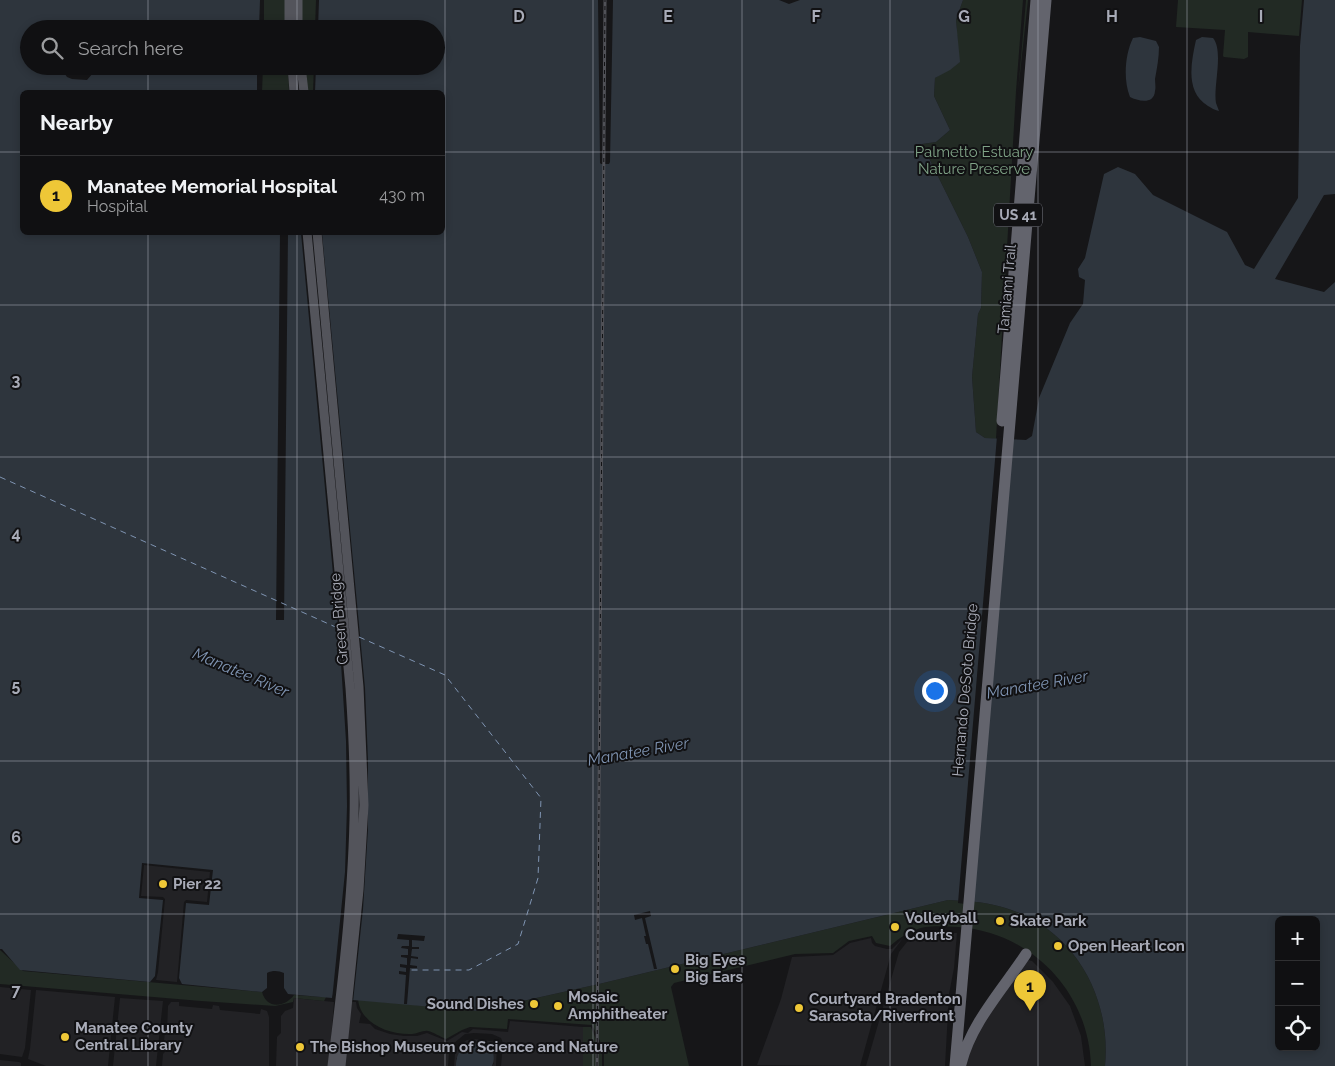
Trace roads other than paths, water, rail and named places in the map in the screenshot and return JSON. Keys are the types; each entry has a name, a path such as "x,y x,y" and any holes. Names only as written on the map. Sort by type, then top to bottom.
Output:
{"highway":[{"name":"Tamiami Trail","path":"1005,431 1036,0"},
{"name":"Tamiami Trail","path":"1005,431 1046,0"},
{"name":"Hernando DeSoto Bridge","path":"961,953 1005,431"},
{"name":"US 41","path":"948,1066 961,953"},
{"name":"US 41","path":"955,1066 961,953"},
{"path":"960,1066 966,1045 974,1030 1026,954"}],"main road":[{"path":"289,0 289,20"},
{"path":"298,0 298,20"},
{"path":"293,75 294,90"},
{"path":"302,75 304,90"},
{"name":"Green Bridge","path":"307,235 353,735 354,819 343,1003"},
{"name":"Green Bridge","path":"317,235 358,677 364,805 359,890 343,1003"},
{"path":"332,1066 343,1003"},
{"path":"341,1066 343,1003"}],"water":[{"name":"Manatee River","path":"0,0 260,0 259,20 20,20 20,75 257,75 257,90 20,90 20,235 445,235 445,90 315,90 316,75 445,75 445,20 318,20 319,0 598,0 600,163 609,164 613,0 779,0 789,4 800,0 963,0 956,20 960,62 935,78 934,96 950,130 936,142 922,144 968,237 982,272 981,308 978,314 972,377 976,432 985,438 1026,440 1032,436 1039,398 1070,323 1083,304 1085,280 1079,277 1078,269 1085,258 1104,174 1118,167 1135,174 1153,195 1227,232 1245,265 1254,269 1298,198 1300,46 1304,0 1335,0 1335,194 1324,195 1275,279 1324,292 1335,282 1335,1066 1105,1066 1105,1038 1101,1012 1093,987 1080,964 1064,943 1044,926 1021,913 971,901 948,900 599,984 478,1011 353,1000 334,991 332,998 288,994 284,988 284,973 276,971 267,973 267,988 262,992 182,984 179,978 186,903 209,905 213,870 142,863 139,898 163,900 155,976 150,982 20,970 0,949"},
{"path":"1140,37 1156,41 1159,47 1154,95 1145,101 1130,97 1126,83 1130,44 1133,38"},
{"path":"1202,37 1213,38 1218,51 1215,96 1219,111 1214,110 1201,100 1193,85 1194,49 1196,40"},
{"path":"480,1043 490,1046 494,1058 492,1066 456,1066 456,1060 462,1049 466,1046"}],"railway":[{"path":"597,1066 605,0"}],"place":[{"name":"Pier 22","path":"163,884"},
{"name":"Skate Park","path":"1000,921"},
{"name":"Volleyball Courts","path":"895,927"},
{"name":"Open Heart Icon","path":"1058,946"},
{"name":"Big Eyes Big Ears","path":"675,969"},
{"name":"Sound Dishes","path":"534,1004"},
{"name":"Mosaic Amphitheater","path":"558,1006"},
{"name":"Courtyard Bradenton Sarasota/Riverfront","path":"799,1008"},
{"name":"Manatee Memorial Hospital","path":"1030,1011"},
{"name":"Manatee County Central Library","path":"65,1037"},
{"name":"The Bishop Museum of Science and Nature","path":"300,1047"}],"park label":[{"name":"Palmetto Estuary Nature Preserve","path":"974,160"}]}
